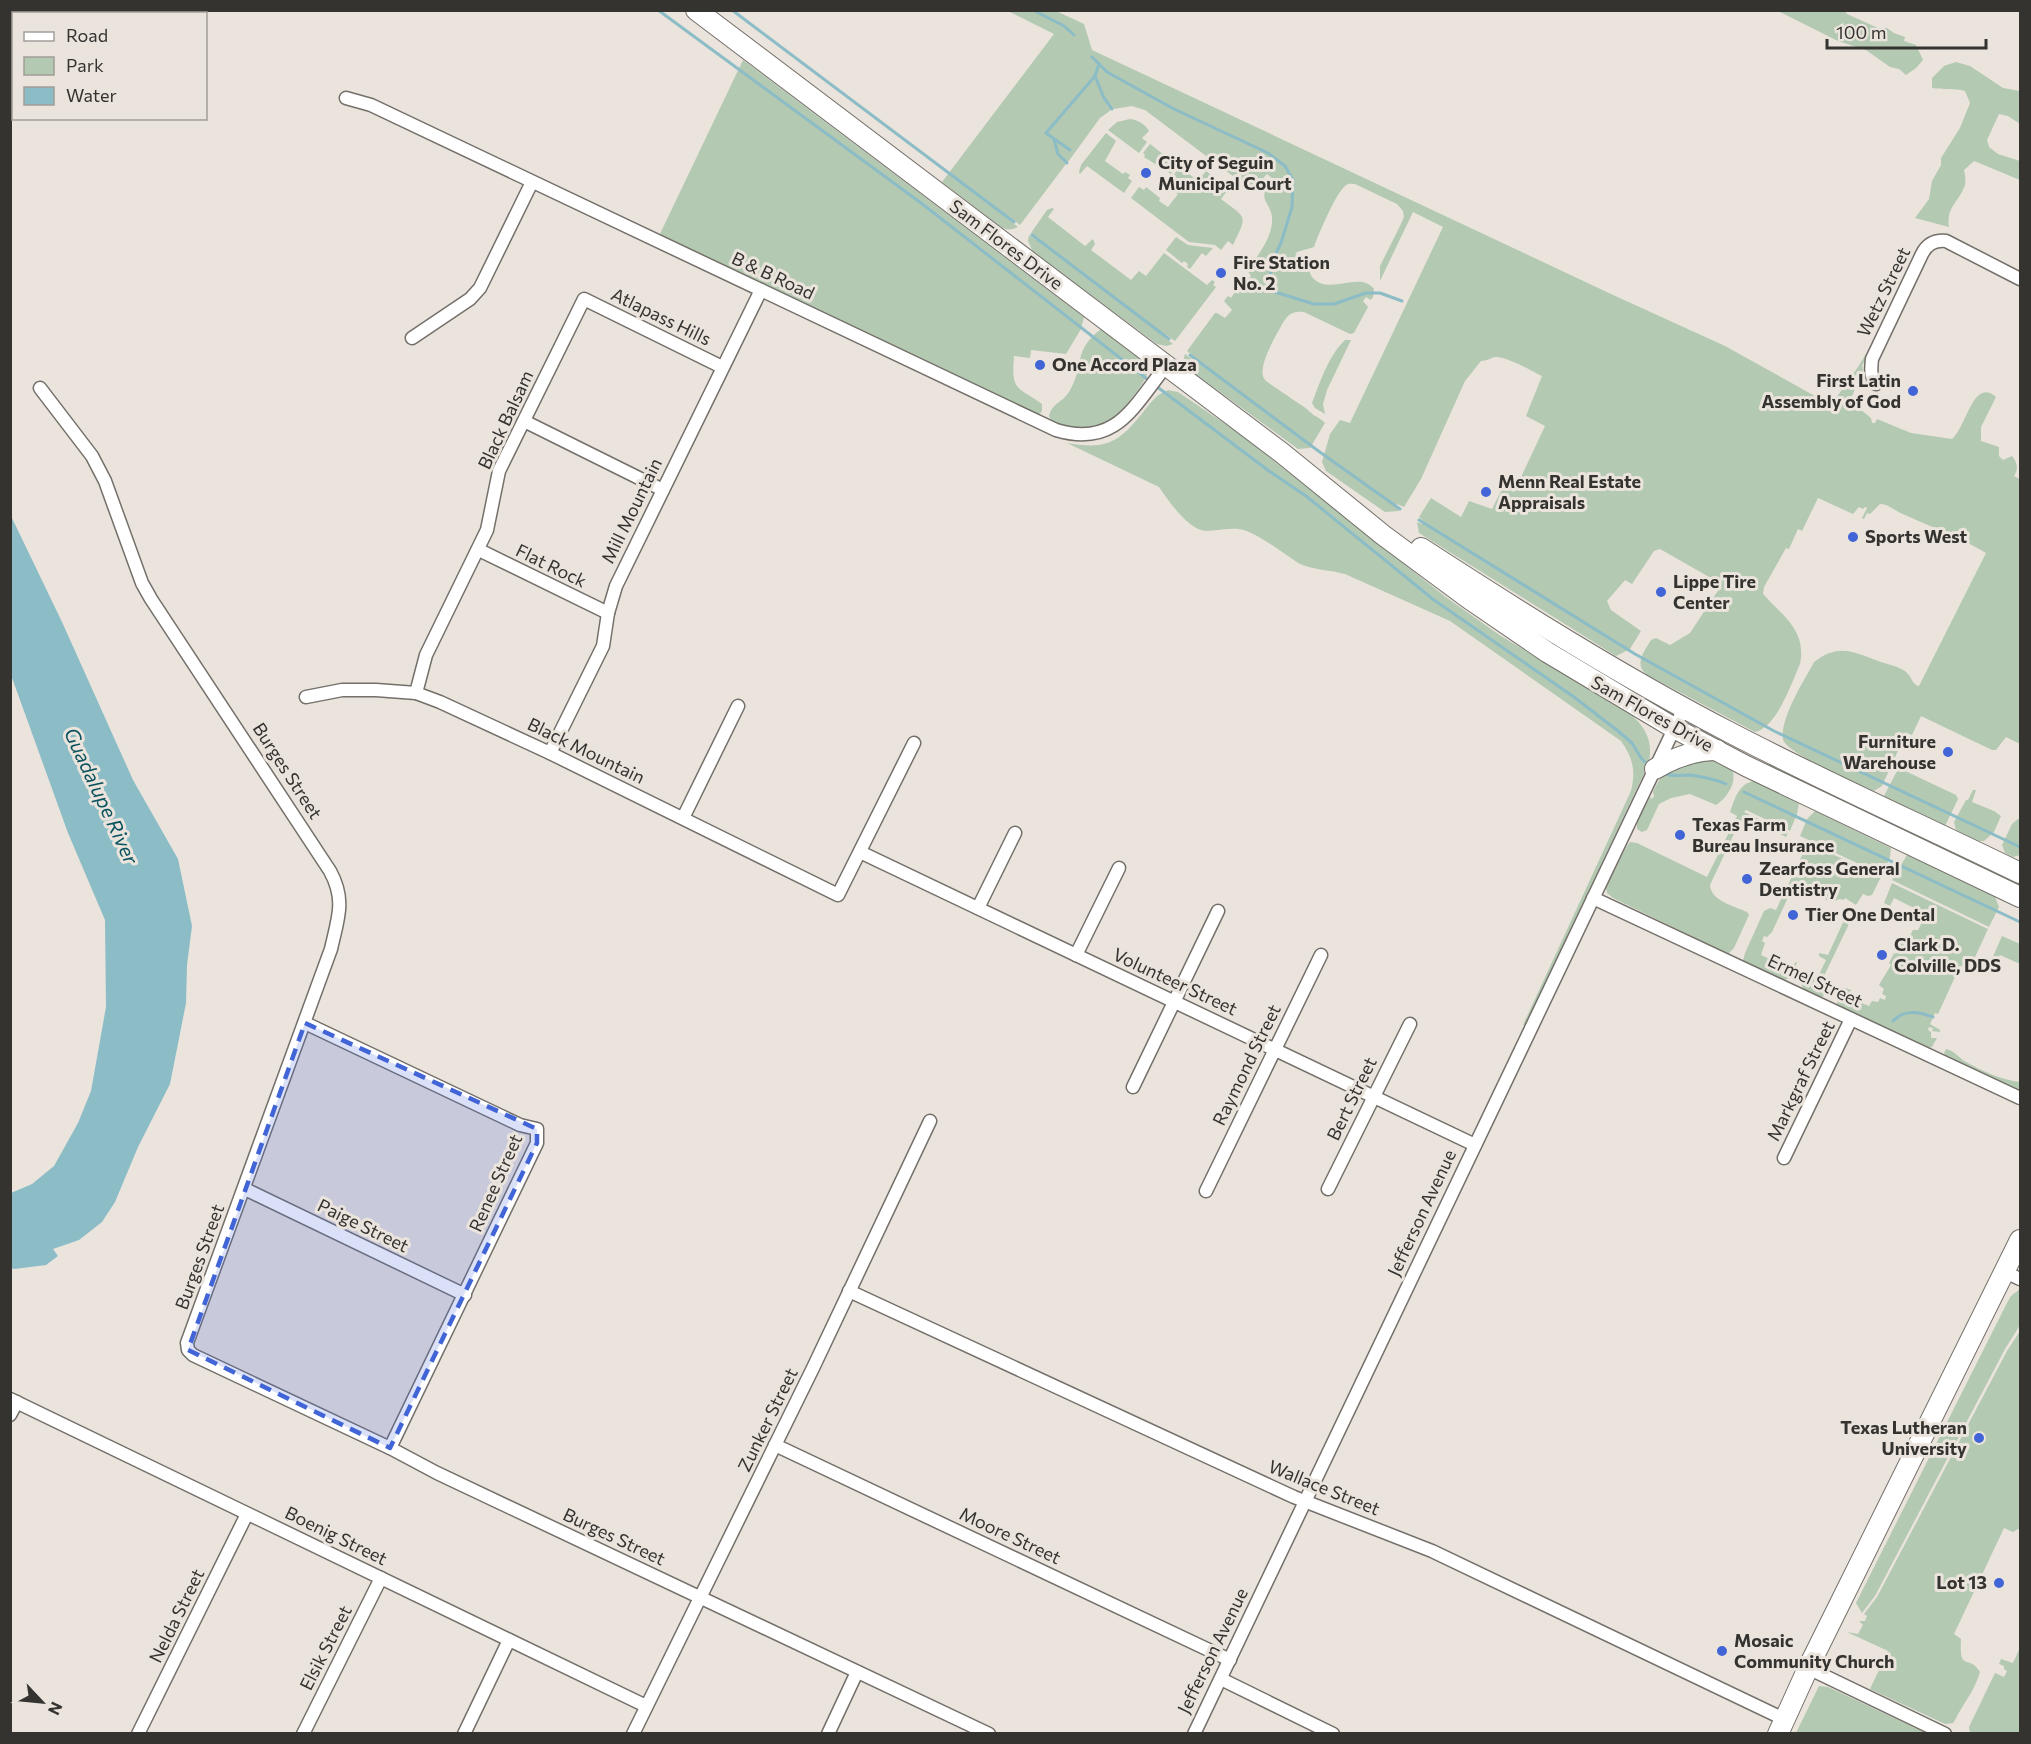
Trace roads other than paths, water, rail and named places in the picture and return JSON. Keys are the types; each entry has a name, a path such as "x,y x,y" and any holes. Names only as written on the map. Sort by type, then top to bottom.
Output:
{"main road":[{"name":"Sam Flores Drive","path":"696,10 1316,479 1474,583 1684,708 1765,750 2020,873"},
{"name":"Sam Flores Drive","path":"1316,479 1361,518 1495,617 1573,669 1674,728 1717,750 2020,897"},
{"path":"1655,769 1685,754 1717,750"},
{"path":"1781,1726 1808,1668 2013,1276 2020,1240"}],"street":[{"name":"B & B Road","path":"346,98 372,105 1042,423 1074,435 1093,435 1115,426 1166,366"},
{"path":"412,338 470,299 480,288 532,182"},
{"name":"Wetz Street","path":"1876,384 1870,371 1872,359 1922,254 1929,245 1937,240 1946,241 2020,279"},
{"name":"Mill Mountain","path":"550,753 603,646 608,613 616,586 761,290"},
{"name":"Atlapass Hills","path":"584,299 722,367"},
{"name":"Black Balsam","path":"416,693 426,655 487,530 499,471 584,299"},
{"name":"Burges Street","path":"40,388 92,456 105,481 142,583 337,884 341,905 332,949 187,1343 188,1350 193,1355 390,1448 437,1473 989,1734"},
{"path":"524,421 663,490"},
{"name":"Flat Rock","path":"479,550 608,613"},
{"name":"Black Mountain","path":"306,697 342,690 416,693 465,712 838,895 860,852"},
{"path":"683,818 738,706"},
{"name":"Jefferson Avenue","path":"1194,1734 1684,708"},
{"path":"860,852 914,743"},
{"path":"978,908 1015,833"},
{"name":"Volunteer Street","path":"860,852 1475,1145"},
{"path":"1076,955 1119,868"},
{"name":"Ermel Street","path":"1593,898 2020,1098"},
{"path":"1133,1088 1218,910"},
{"name":"Raymond Street","path":"1206,1191 1321,955"},
{"name":"Markgraf Street","path":"1784,1158 1851,1018"},
{"name":"Renee Street","path":"305,1023 520,1125 537,1129 537,1143 390,1448"},
{"name":"Bert Street","path":"1328,1190 1372,1096 1410,1024"},
{"name":"Zunker Street","path":"633,1734 930,1121"},
{"name":"Paige Street","path":"245,1189 465,1295"},
{"name":"Wallace Street","path":"849,1291 1294,1497 1432,1551 1781,1726"},
{"path":"10,1415 14,1400"},
{"name":"Boenig Street","path":"14,1400 646,1706"},
{"name":"Moore Street","path":"775,1445 1230,1660"},
{"name":"Nelda Street","path":"138,1734 247,1514"},
{"name":"Elsik Street","path":"303,1734 381,1578"},
{"path":"464,1734 509,1640"},
{"path":"1808,1668 1945,1734"},
{"path":"828,1734 857,1672"},
{"path":"1221,1679 1333,1734"}],"water":[{"name":"Guadalupe River","path":"11,516 62,622 133,780 178,859 192,926 187,965 186,1003 170,1084 138,1147 115,1202 102,1222 79,1240 53,1249 58,1256 46,1265 14,1269 11,1268 11,1193 32,1184 54,1166 78,1123 91,1091 106,1007 105,920 68,833 11,675"}],"waterway":[{"path":"111,12 118,10"},
{"path":"658,10 921,203 1151,382"},
{"path":"732,10 1014,222"},
{"path":"1033,10 1064,26 1074,35"},
{"path":"1092,57 1107,72 1174,109 1268,153 1285,166 1293,180 1292,207 1281,243 1272,262 1270,278 1275,292 1314,304 1334,304 1366,293 1380,293 1402,301"},
{"path":"1099,64 1095,76 1104,98 1112,109"},
{"path":"1070,150 1046,133 1095,76"},
{"path":"1054,139 1058,154 1067,163"},
{"path":"1032,235 1169,339"},
{"path":"1190,355 1400,509"},
{"path":"1156,386 1306,496 1434,600 1574,697 1632,743 1645,762"},
{"path":"1419,520 1635,654 1774,731 2020,847"},
{"path":"1666,774 1691,775 1726,784"},
{"path":"1744,792 2020,922"},
{"path":"1893,1021 1907,1013 1933,1017"}],"place":[{"name":"City of Seguin Municipal Court","path":"1146,173"},
{"name":"Fire Station No. 2","path":"1221,273"},
{"name":"One Accord Plaza","path":"1040,365"},
{"name":"First Latin Assembly of God","path":"1913,391"},
{"name":"Menn Real Estate Appraisals","path":"1486,492"},
{"name":"Sports West","path":"1853,537"},
{"name":"Lippe Tire Center","path":"1661,592"},
{"name":"Furniture Warehouse","path":"1948,752"},
{"name":"Texas Farm Bureau Insurance","path":"1680,835"},
{"name":"Zearfoss General Dentistry","path":"1747,879"},
{"name":"Tier One Dental","path":"1793,915"},
{"name":"Clark D. Colville, DDS","path":"1882,955"},
{"name":"Texas Lutheran University","path":"1979,1438"},
{"name":"Lot 13","path":"1999,1583"},
{"name":"Mosaic Community Church","path":"1722,1651"}]}
